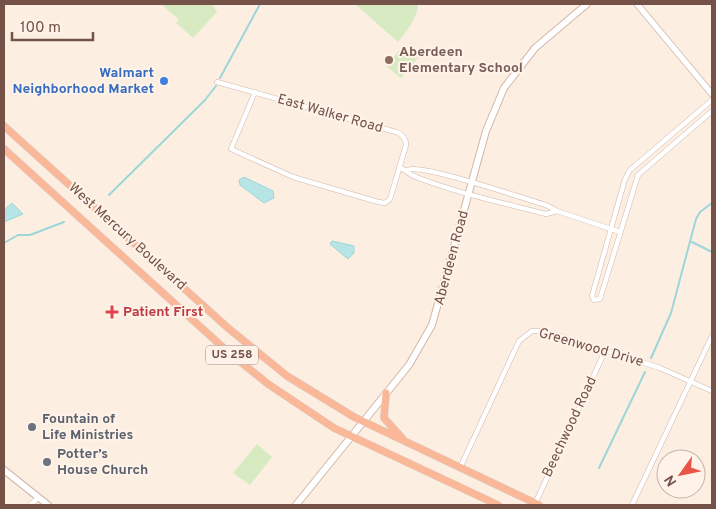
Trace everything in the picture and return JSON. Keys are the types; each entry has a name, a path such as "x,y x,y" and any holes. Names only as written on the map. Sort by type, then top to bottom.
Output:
{"highway":[{"name":"West Mercury Boulevard","path":"4,126 243,341 302,386 363,422 537,504"},
{"name":"West Mercury Boulevard","path":"4,149 244,366 295,404 352,436 498,505"},
{"path":"386,394 384,418 406,442"}],"main road":[{"name":"Aberdeen Road","path":"296,505 415,357 432,325 492,115 509,80 535,48 587,4"},
{"path":"5,473 48,505"}],"street":[{"path":"637,4 712,94"},
{"name":"East Walker Road","path":"217,82 255,92 400,134 406,143 391,197 387,202 380,203 293,178 231,149 255,92"},
{"path":"712,100 630,170 610,229 592,296 595,301 600,299 638,175 712,111"},
{"path":"400,168 408,170 417,168 472,183 546,205 557,211 620,232"},
{"path":"408,170 414,177 546,214 557,211"},
{"name":"Greenwood Drive","path":"460,468 517,344 524,334 532,330 540,330 660,368 712,391"},
{"path":"632,505 712,336"},
{"name":"Beechwood Road","path":"537,504 605,351"},
{"path":"30,505 38,498"}],"green space":[{"path":"161,4 212,4 217,12 193,38 176,23 179,20"},
{"path":"355,4 418,4 414,20 398,42"},
{"path":"403,46 418,58 401,78 386,66"},
{"path":"257,444 272,457 250,485 233,473"}],"water":[{"path":"244,177 273,191 274,198 264,203 240,185 239,180"},
{"path":"12,203 23,214 4,222 4,210"},
{"path":"332,241 354,246 354,253 348,259 330,244"}],"waterway":[{"path":"220,78 260,4"},
{"path":"109,195 205,100 216,86"},
{"path":"651,358 671,313 696,219 700,212 712,203"},
{"path":"4,243 18,235 30,235 64,222"},
{"path":"692,242 712,252"},
{"path":"599,468 645,372"}],"place":[{"name":"Aberdeen Elementary School","path":"389,60"},
{"name":"Walmart Neighborhood Market","path":"164,81"},
{"name":"Patient First","path":"112,312"},
{"name":"Fountain of Life Ministries","path":"32,427"},
{"name":"Potter’s House Church","path":"47,462"}]}
